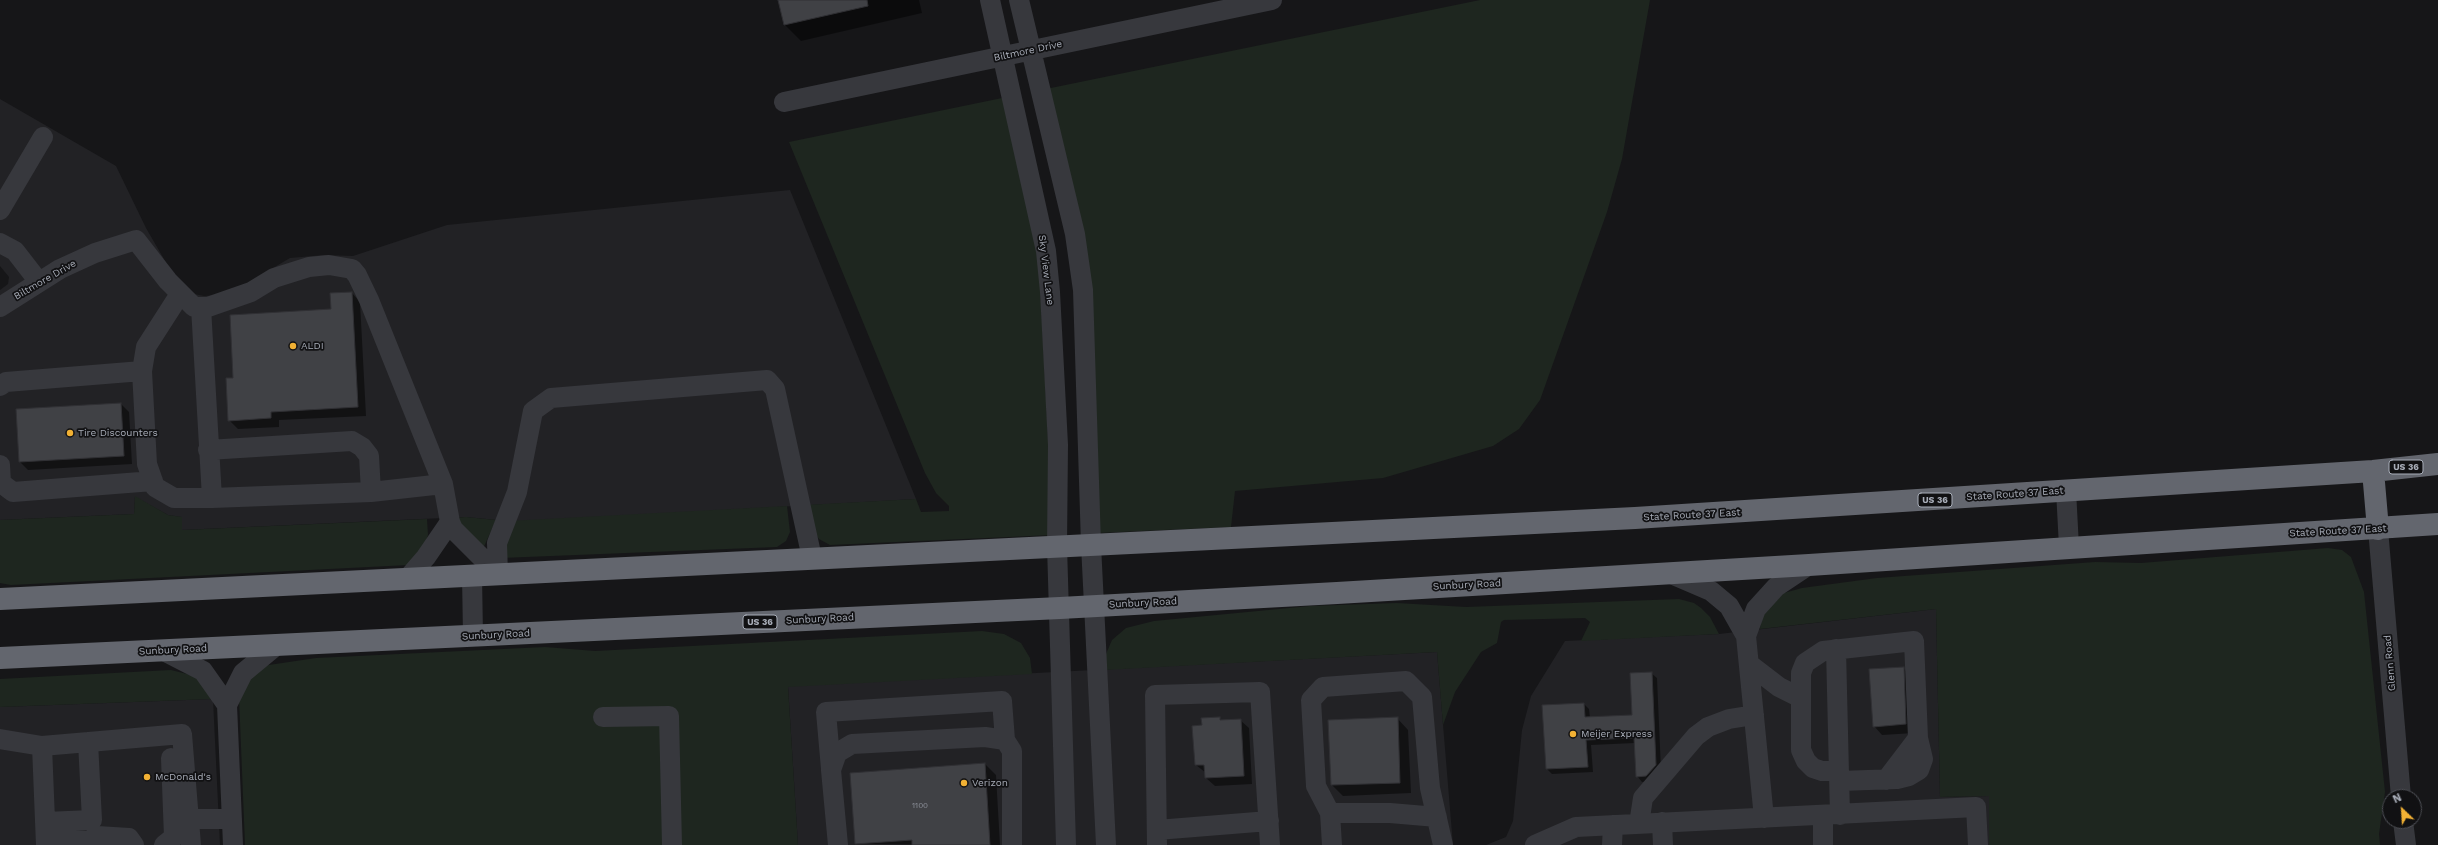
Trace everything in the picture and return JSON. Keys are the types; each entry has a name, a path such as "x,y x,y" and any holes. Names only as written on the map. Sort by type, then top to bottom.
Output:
{"highway":[{"name":"State Route 37 East","path":"1091,545 1859,505 2374,470 2438,464"},
{"path":"2374,470 2378,529"},
{"name":"State Route 37 East","path":"1520,582 1669,574 2438,524"},
{"name":"US 36","path":"0,599 1091,545"},
{"name":"Sunbury Road","path":"0,658 1060,608 1520,582"}],"street":[{"name":"Sky View Lane","path":"990,0 1046,251 1050,292 1058,445 1057,546 1066,845"},
{"path":"1019,0 1075,234 1083,290 1091,545 1106,845"},
{"name":"Biltmore Drive","path":"784,102 1272,0"},
{"path":"0,210 44,137"},
{"name":"Biltmore Drive","path":"0,307 39,282 96,253 136,240 180,294"},
{"path":"0,243 15,251 39,282"},
{"path":"443,484 371,492 174,498 155,486 147,464 142,371 146,347 180,294 194,306 208,308 250,292 274,278 309,267 329,265 352,269 357,275 368,300 443,484 450,522 464,542 498,574"},
{"path":"201,307 208,450 212,498"},
{"path":"0,386 6,382 142,371"},
{"path":"498,574 497,543 517,492 533,412 551,398 767,380 775,389 812,558"},
{"path":"208,450 352,441 362,447 369,456 371,492"},
{"path":"0,465 1,483 13,492 153,481"},
{"path":"2066,490 2069,548"},
{"path":"407,579 426,557 450,522"},
{"name":"Glenn Road","path":"2378,529 2400,789"},
{"path":"1746,636 1756,609 1776,587 1809,565"},
{"path":"1669,574 1711,591 1730,606 1746,636 1764,818"},
{"path":"472,575 473,636"},
{"path":"1914,641 1918,738 1886,780 1839,776 1813,768 1806,761 1802,750 1801,673 1805,663 1823,651 1836,649 1914,641"},
{"path":"233,845 226,704 243,673 278,644"},
{"path":"1824,845 1832,815 1839,776 1836,649"},
{"path":"162,650 203,671 226,704"},
{"path":"1749,664 1779,687 1801,698"},
{"path":"1332,845 1330,813 1316,786 1311,700 1323,687 1406,681 1422,696 1430,788 1442,845"},
{"path":"1269,821 1157,838 1155,695 1260,692 1269,821 1270,845"},
{"path":"838,845 826,712 1002,701 1005,740 1012,751 1012,845"},
{"path":"1639,824 1643,798 1696,736 1708,727 1729,719 1754,715"},
{"path":"603,717 669,716 672,845"},
{"path":"0,739 42,746 182,734"},
{"path":"182,734 191,845"},
{"path":"164,845 174,837 171,746 182,734"},
{"path":"831,770 837,753 852,744 985,737 1005,740"},
{"path":"45,836 92,820 88,742"},
{"path":"42,746 45,836"},
{"path":"1535,845 1576,827 1976,807 1978,845"},
{"path":"1330,813 1390,813 1437,817"},
{"path":"189,819 232,818"},
{"path":"1662,822 1663,845"},
{"path":"1612,845 1613,825"},
{"path":"2405,829 2406,845"},
{"path":"45,836 90,843 97,836 129,838 134,845"}],"shaded area":[{"path":"1480,0 1650,0 1622,159 1607,212 1540,400 1519,429 1493,446 1383,478 1235,491 1231,527 1097,533 1090,303 1046,89"},
{"path":"1007,97 1038,243 1053,535 830,545 819,539 809,527 804,505 916,499 921,512 949,511 949,506 936,493 925,473 789,142"},
{"path":"0,99 116,166 146,228 179,285 189,293 204,296 218,295 244,285 290,258 324,255 353,256 447,225 790,190 916,499 518,522 465,517 182,530 181,517 168,515 135,497 134,514 0,520 0,290 8,284 9,277 0,266"},
{"path":"135,496 168,515 182,517 182,530 427,519 428,535 423,550 409,565 11,585 0,583 0,520 134,514"},
{"path":"787,506 790,532 786,541 777,547 501,558 508,521"},
{"path":"466,517 496,520 481,553 451,518"},
{"path":"2328,548 2342,550 2351,557 2364,592 2385,789 2382,789 2382,813 2379,834 2380,845 1989,845 1989,796 1940,797 1936,609 1760,629 1761,621 1765,612 1784,593 1802,588 1877,578 2095,562 2141,563"},
{"path":"1679,599 1694,603 1701,608 1710,617 1719,634 1581,641 1590,622 1585,618 1504,620 1501,622 1497,643 1481,652 1455,692 1443,725 1437,652 1105,670 1106,654 1112,640 1126,628 1154,621 1310,606 1397,603 1466,607"},
{"path":"1936,609 1940,797 1989,796 1989,845 1486,845 1506,837 1513,821 1522,730 1531,696 1565,641 1719,634"},
{"path":"982,631 1004,634 1021,643 1030,658 1032,674 788,687 798,845 245,845 239,697 247,681 262,666 316,658 545,647 595,651"},
{"path":"1437,652 1453,845 798,845 788,686"},
{"path":"171,670 195,676 213,699 0,707 0,679"},
{"path":"213,699 220,845 0,845 0,707"}],"building":[{"path":"778,0 867,0 868,6 784,25"},
{"name":"ALDI","path":"352,292 358,407 271,412 271,418 228,421 226,378 233,378 230,315 331,309 330,293"},
{"name":"Tire Discounters","path":"121,403 124,456 19,462 16,409"},
{"path":"1904,667 1906,724 1873,727 1869,669"},
{"path":"1652,672 1656,765 1646,776 1636,777 1634,738 1586,740 1588,767 1546,769 1542,705 1584,703 1585,717 1632,715 1630,673"},
{"path":"1220,717 1220,720 1241,719 1244,776 1205,778 1204,765 1195,765 1192,726 1202,725 1201,718"},
{"path":"1398,717 1400,783 1331,785 1328,720"},
{"path":"985,763 990,845 912,845 912,840 855,844 850,773"}],"place":[{"name":"ALDI","path":"293,346"},
{"name":"Tire Discounters","path":"70,433"},
{"name":"Meijer Express","path":"1573,734"},
{"name":"McDonald's","path":"147,777"},
{"name":"Verizon","path":"964,783"}]}
